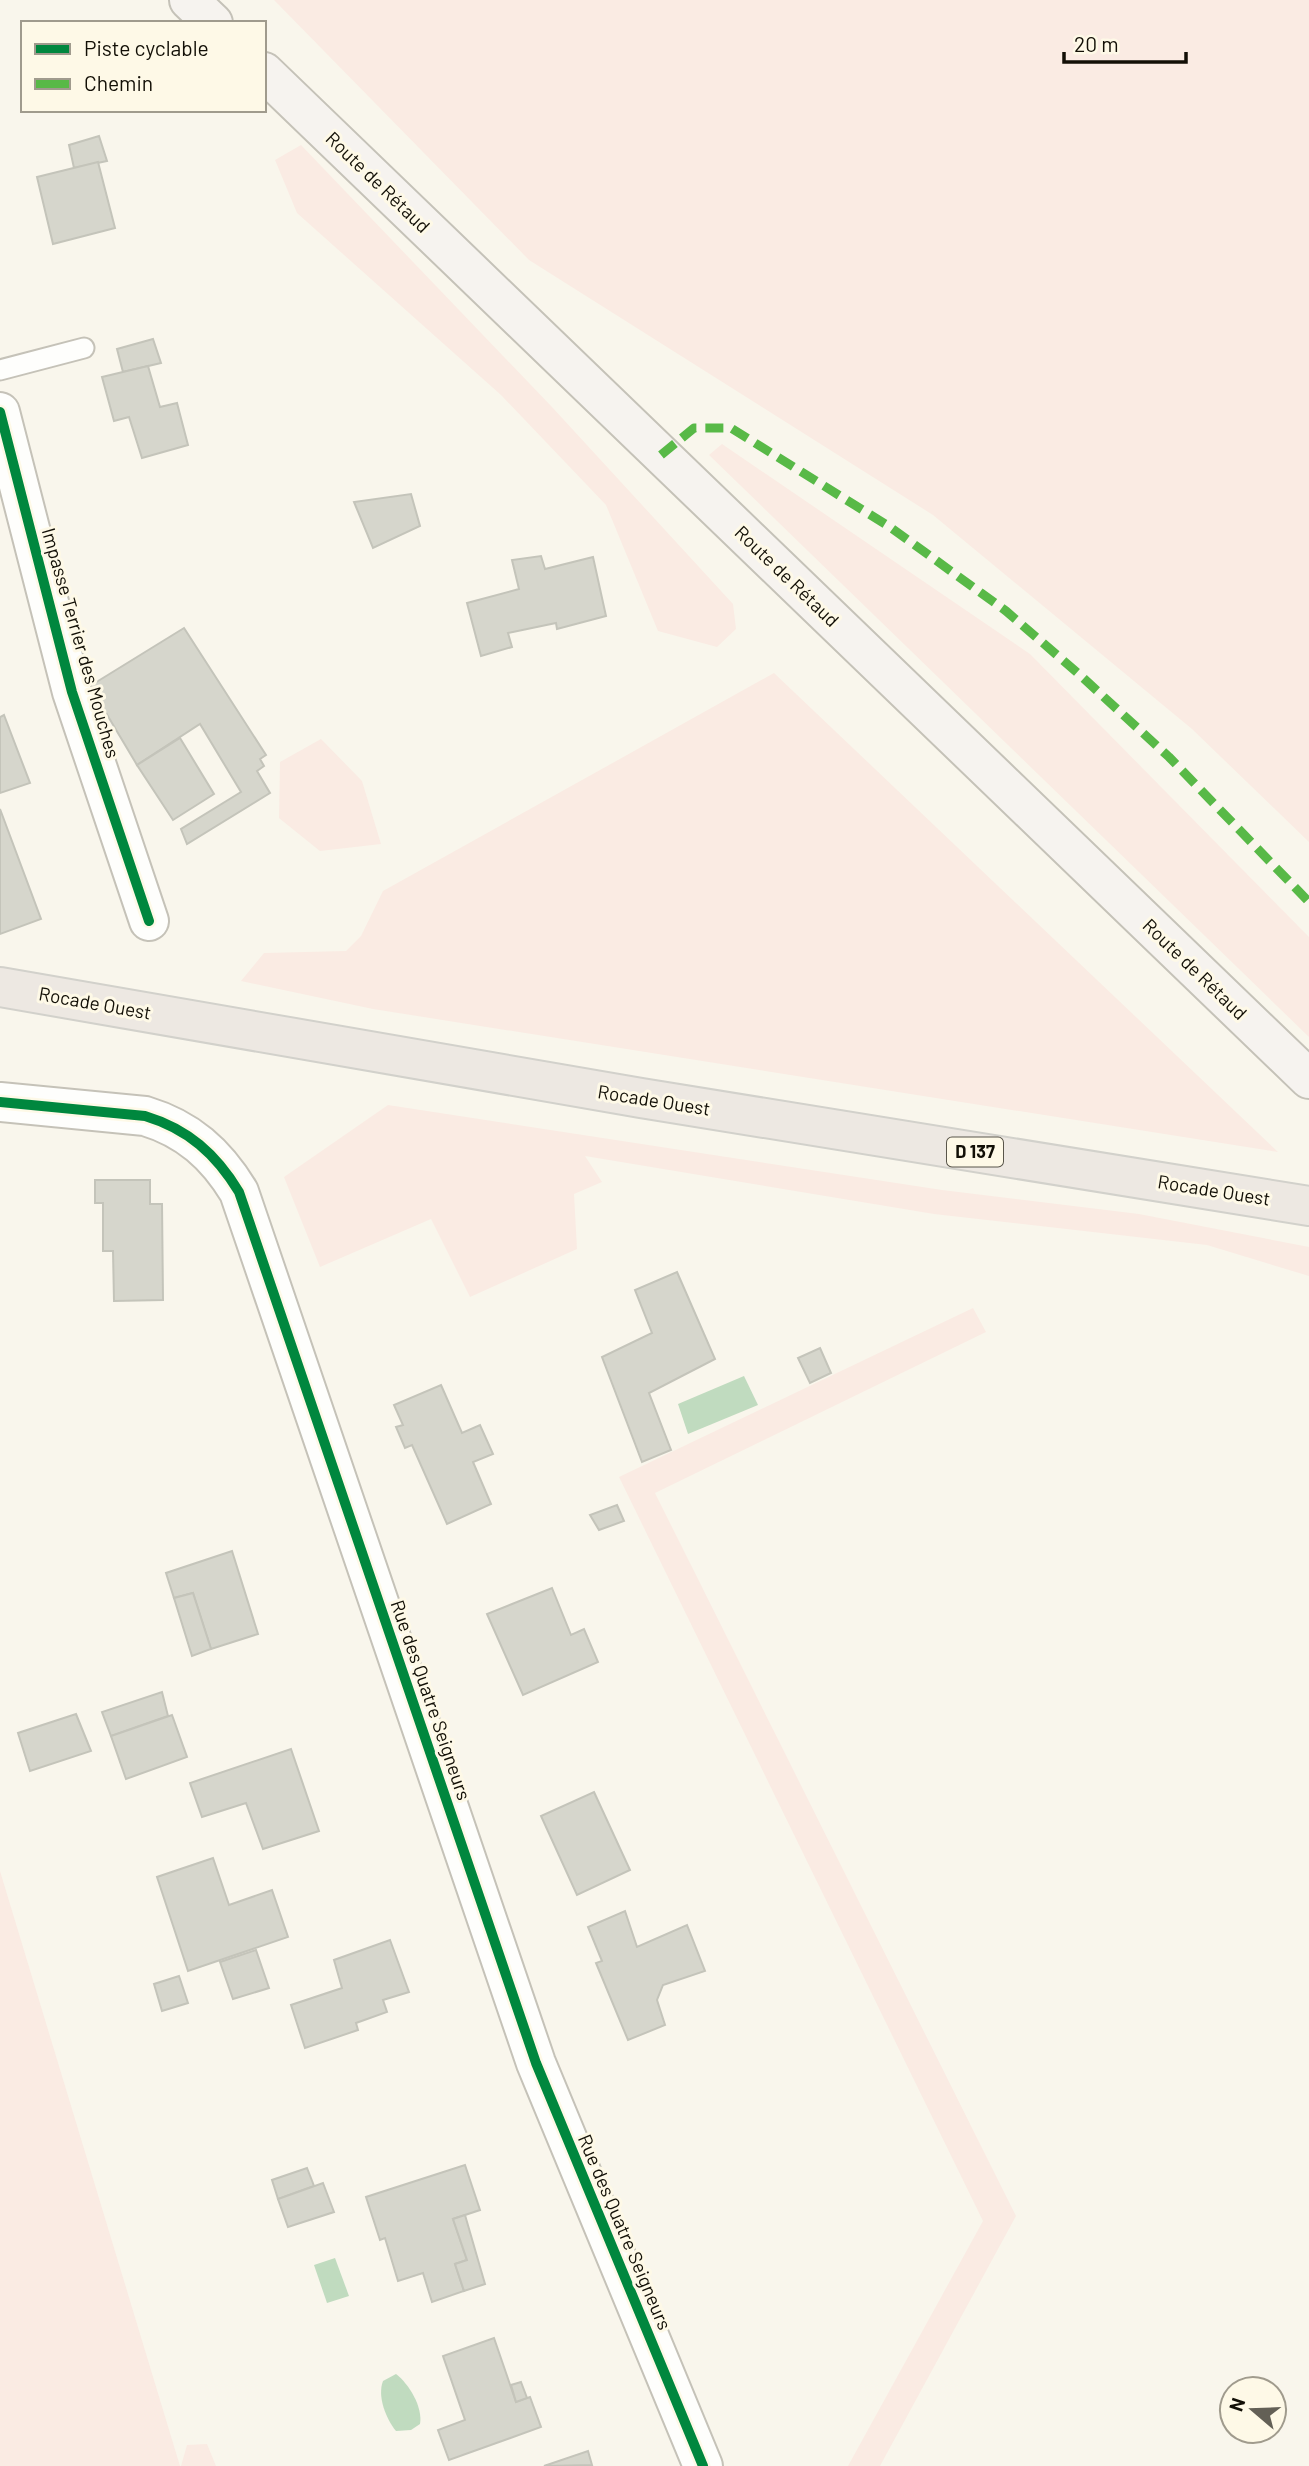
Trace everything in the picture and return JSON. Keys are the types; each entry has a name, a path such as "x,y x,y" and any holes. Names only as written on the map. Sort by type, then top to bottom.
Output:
{"main road":[{"path":"189,0 211,21"},
{"name":"Route de Rétaud","path":"266,74 1309,1079"},
{"name":"Rocade Ouest","path":"0,987 641,1098 1309,1206"}],"street":[{"name":"Impasse Terrier des Mouches","path":"0,412 72,692 149,921"},
{"name":"Rue des Quatre Seigneurs","path":"0,1101 145,1116 165,1122 209,1150 222,1164 239,1192 536,2063 703,2466"}],"lane":[{"path":"0,370 84,348"}],"shaded area":[{"path":"274,0 1309,0 1309,842 1192,729 933,515 529,260"},
{"path":"301,145 552,407 733,604 736,629 717,647 658,631 606,505 501,395 297,213 275,160"},
{"path":"722,444 1030,654 1309,937 1309,1037 709,455"},
{"path":"774,673 1278,1152 373,1009 241,981 264,953 346,951 361,936 383,891"},
{"path":"321,739 362,781 381,844 320,851 279,818 280,762"},
{"path":"388,1105 942,1190 1139,1214 1309,1247 1309,1276 1207,1245 934,1214 585,1156 602,1182 574,1194 577,1249 470,1297 431,1219 320,1267 284,1177"},
{"path":"973,1308 986,1332 655,1493 1016,2216 880,2466 848,2466 983,2221 619,1477"},
{"path":"744,1376 758,1405 688,1434 678,1404"},
{"path":"0,1871 180,2466 0,2466"},
{"path":"335,2258 349,2296 327,2303 314,2265"},
{"path":"396,2374 410,2390 419,2410 420,2424 411,2430 396,2431 384,2407 381,2393 383,2381"},
{"path":"207,2444 216,2466 181,2466 187,2445"}],"building":[{"path":"99,136 107,161 74,168 69,145"},
{"path":"98,162 115,228 53,244 37,177"},
{"path":"153,339 161,363 123,372 117,349"},
{"path":"148,366 160,407 177,403 188,445 142,458 129,417 114,421 102,377"},
{"path":"411,494 420,526 373,548 354,502"},
{"path":"541,556 545,569 593,557 606,616 557,629 556,623 508,633 512,647 481,656 467,603 519,589 512,560"},
{"path":"184,628 266,755 260,759 264,766 257,771 270,793 187,844 181,829 241,792 200,724 137,765 90,686"},
{"path":"4,715 30,783 0,793 0,717"},
{"path":"180,738 214,794 173,820 137,765"},
{"path":"0,809 41,919 0,934"},
{"path":"95,1180 150,1180 150,1204 162,1204 163,1300 114,1301 113,1251 103,1251 103,1203 95,1203"},
{"path":"677,1272 715,1359 649,1393 671,1450 642,1462 602,1357 652,1333 635,1290"},
{"path":"820,1348 831,1373 810,1383 798,1358"},
{"path":"441,1385 462,1433 480,1425 493,1454 473,1462 491,1504 447,1524 412,1445 405,1448 396,1427 403,1425 394,1405"},
{"path":"617,1505 624,1521 599,1530 590,1515"},
{"path":"232,1551 258,1634 211,1649 193,1593 174,1598 166,1573"},
{"path":"552,1588 571,1635 584,1629 598,1662 523,1695 487,1614"},
{"path":"193,1593 211,1649 192,1656 174,1598"},
{"path":"162,1692 168,1716 111,1736 102,1712"},
{"path":"76,1714 91,1751 30,1771 18,1733"},
{"path":"172,1715 187,1757 126,1779 111,1736"},
{"path":"291,1749 319,1831 263,1849 246,1803 202,1817 190,1783"},
{"path":"594,1792 630,1870 577,1895 541,1816"},
{"path":"213,1858 229,1905 272,1890 288,1937 188,1971 157,1877"},
{"path":"625,1911 637,1947 687,1925 705,1971 663,1985 657,2000 665,2025 628,2040 596,1963 602,1961 588,1927"},
{"path":"390,1940 409,1992 383,2000 387,2012 356,2023 358,2030 305,2048 291,2005 342,1988 334,1960"},
{"path":"256,1950 269,1988 233,1999 220,1962"},
{"path":"179,1976 188,2003 162,2011 154,1984"},
{"path":"465,2165 480,2210 453,2219 467,2260 455,2264 464,2291 432,2302 423,2273 398,2281 385,2238 380,2240 366,2197"},
{"path":"307,2168 314,2186 278,2199 272,2180"},
{"path":"323,2183 334,2212 288,2227 278,2199"},
{"path":"465,2215 485,2284 464,2291 455,2264 467,2260 453,2219"},
{"path":"494,2338 516,2402 530,2397 541,2427 449,2460 438,2430 465,2420 443,2356"},
{"path":"521,2382 527,2398 516,2402 511,2385"},
{"path":"588,2451 592,2465 544,2466"}],"marked path":[{"path":"661,455 694,428 731,428 890,527 1006,611 1080,675 1169,757 1309,902"}],"cycle path":[{"path":"0,412 72,692 149,921"},
{"path":"0,1102 145,1116 160,1121 199,1145 221,1166 239,1192 536,2063 703,2466"}]}
